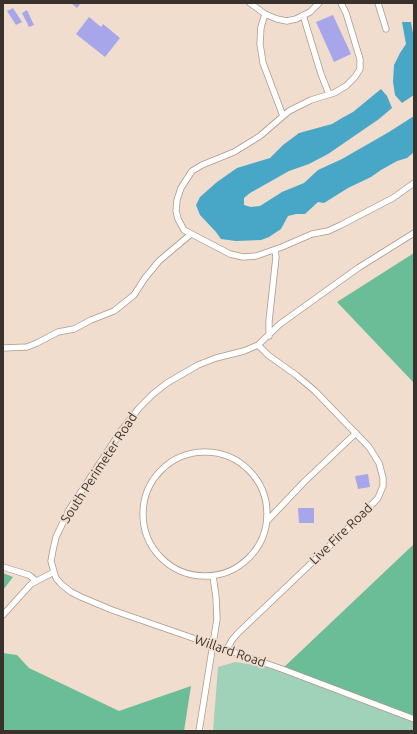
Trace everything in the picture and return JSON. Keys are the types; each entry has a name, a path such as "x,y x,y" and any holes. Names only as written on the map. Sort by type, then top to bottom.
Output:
{"lane":[{"path":"250,3 265,14 287,21 296,19 310,12 319,3"},
{"path":"341,3 346,13 360,59 360,68 355,77 346,86 298,106 282,116 260,136 234,152 202,165 192,171 177,200 176,212 181,226 184,230 230,254 243,257 256,256 275,250 312,234 328,231 341,225 393,198 414,183"},
{"path":"378,3 386,29"},
{"path":"265,14 261,27 260,44 263,63 282,116"},
{"path":"303,15 329,94"},
{"name":"South Perimeter Road","path":"54,572 52,550 56,537 69,510 121,431 139,408 167,383 180,375 216,358 244,351 258,345 280,324 358,268 414,233"},
{"path":"3,348 27,347 58,332 74,328 114,311 134,295 145,278 159,261 191,234"},
{"path":"269,336 269,321 276,257 275,250"},
{"name":"Live Fire Road","path":"228,649 232,640 238,633 364,514 378,498 383,486 383,478 379,463 369,447 315,391 264,352 258,345"},
{"path":"267,521 304,482 356,433"},
{"path":"210,452 226,455 240,463 252,474 261,488 266,504 267,521 262,538 254,553 241,565 226,573 213,576 191,576 175,569 161,559 150,545 144,529 142,512 145,495 153,480 164,467 177,458 193,453 210,452"},
{"path":"3,567 28,575 35,580"},
{"path":"3,615 30,584 35,580 54,572"},
{"name":"Willard Road","path":"54,572 56,578 61,584 71,592 112,610 228,649 414,720"},
{"path":"199,731 217,613 213,576"}],"green space":[{"path":"414,253 414,383 337,302"},
{"path":"414,544 414,717 282,669"},
{"path":"3,573 13,577 3,590"},
{"path":"3,653 17,655 29,668 119,711 191,686 184,731 3,731"},
{"path":"235,662 282,669 414,717 414,731 213,731 218,667"}],"water":[{"path":"402,22 411,22 414,39 414,95 402,103 395,95 393,82 394,65 406,44"},
{"path":"381,89 387,96 392,108 379,119 328,154 309,164 289,171 250,193 244,198 244,205 251,207 260,206 282,192 304,183 318,170 342,159 414,116 414,152 407,158 397,161 324,203 318,202 305,214 288,216 281,229 269,237 261,240 236,241 221,239 200,215 196,205 200,197 217,182 237,168 270,158 283,145 299,133 332,124 353,112"}],"building":[{"path":"71,3 81,3 77,8"},
{"path":"13,8 22,22 16,25 7,11"},
{"path":"27,10 34,25 29,27 22,13"},
{"path":"333,15 351,54 334,62 316,22"},
{"path":"89,17 101,27 103,24 120,38 105,57 76,34"},
{"path":"368,474 370,487 358,489 355,476"},
{"path":"298,508 314,508 314,523 299,523"}]}
